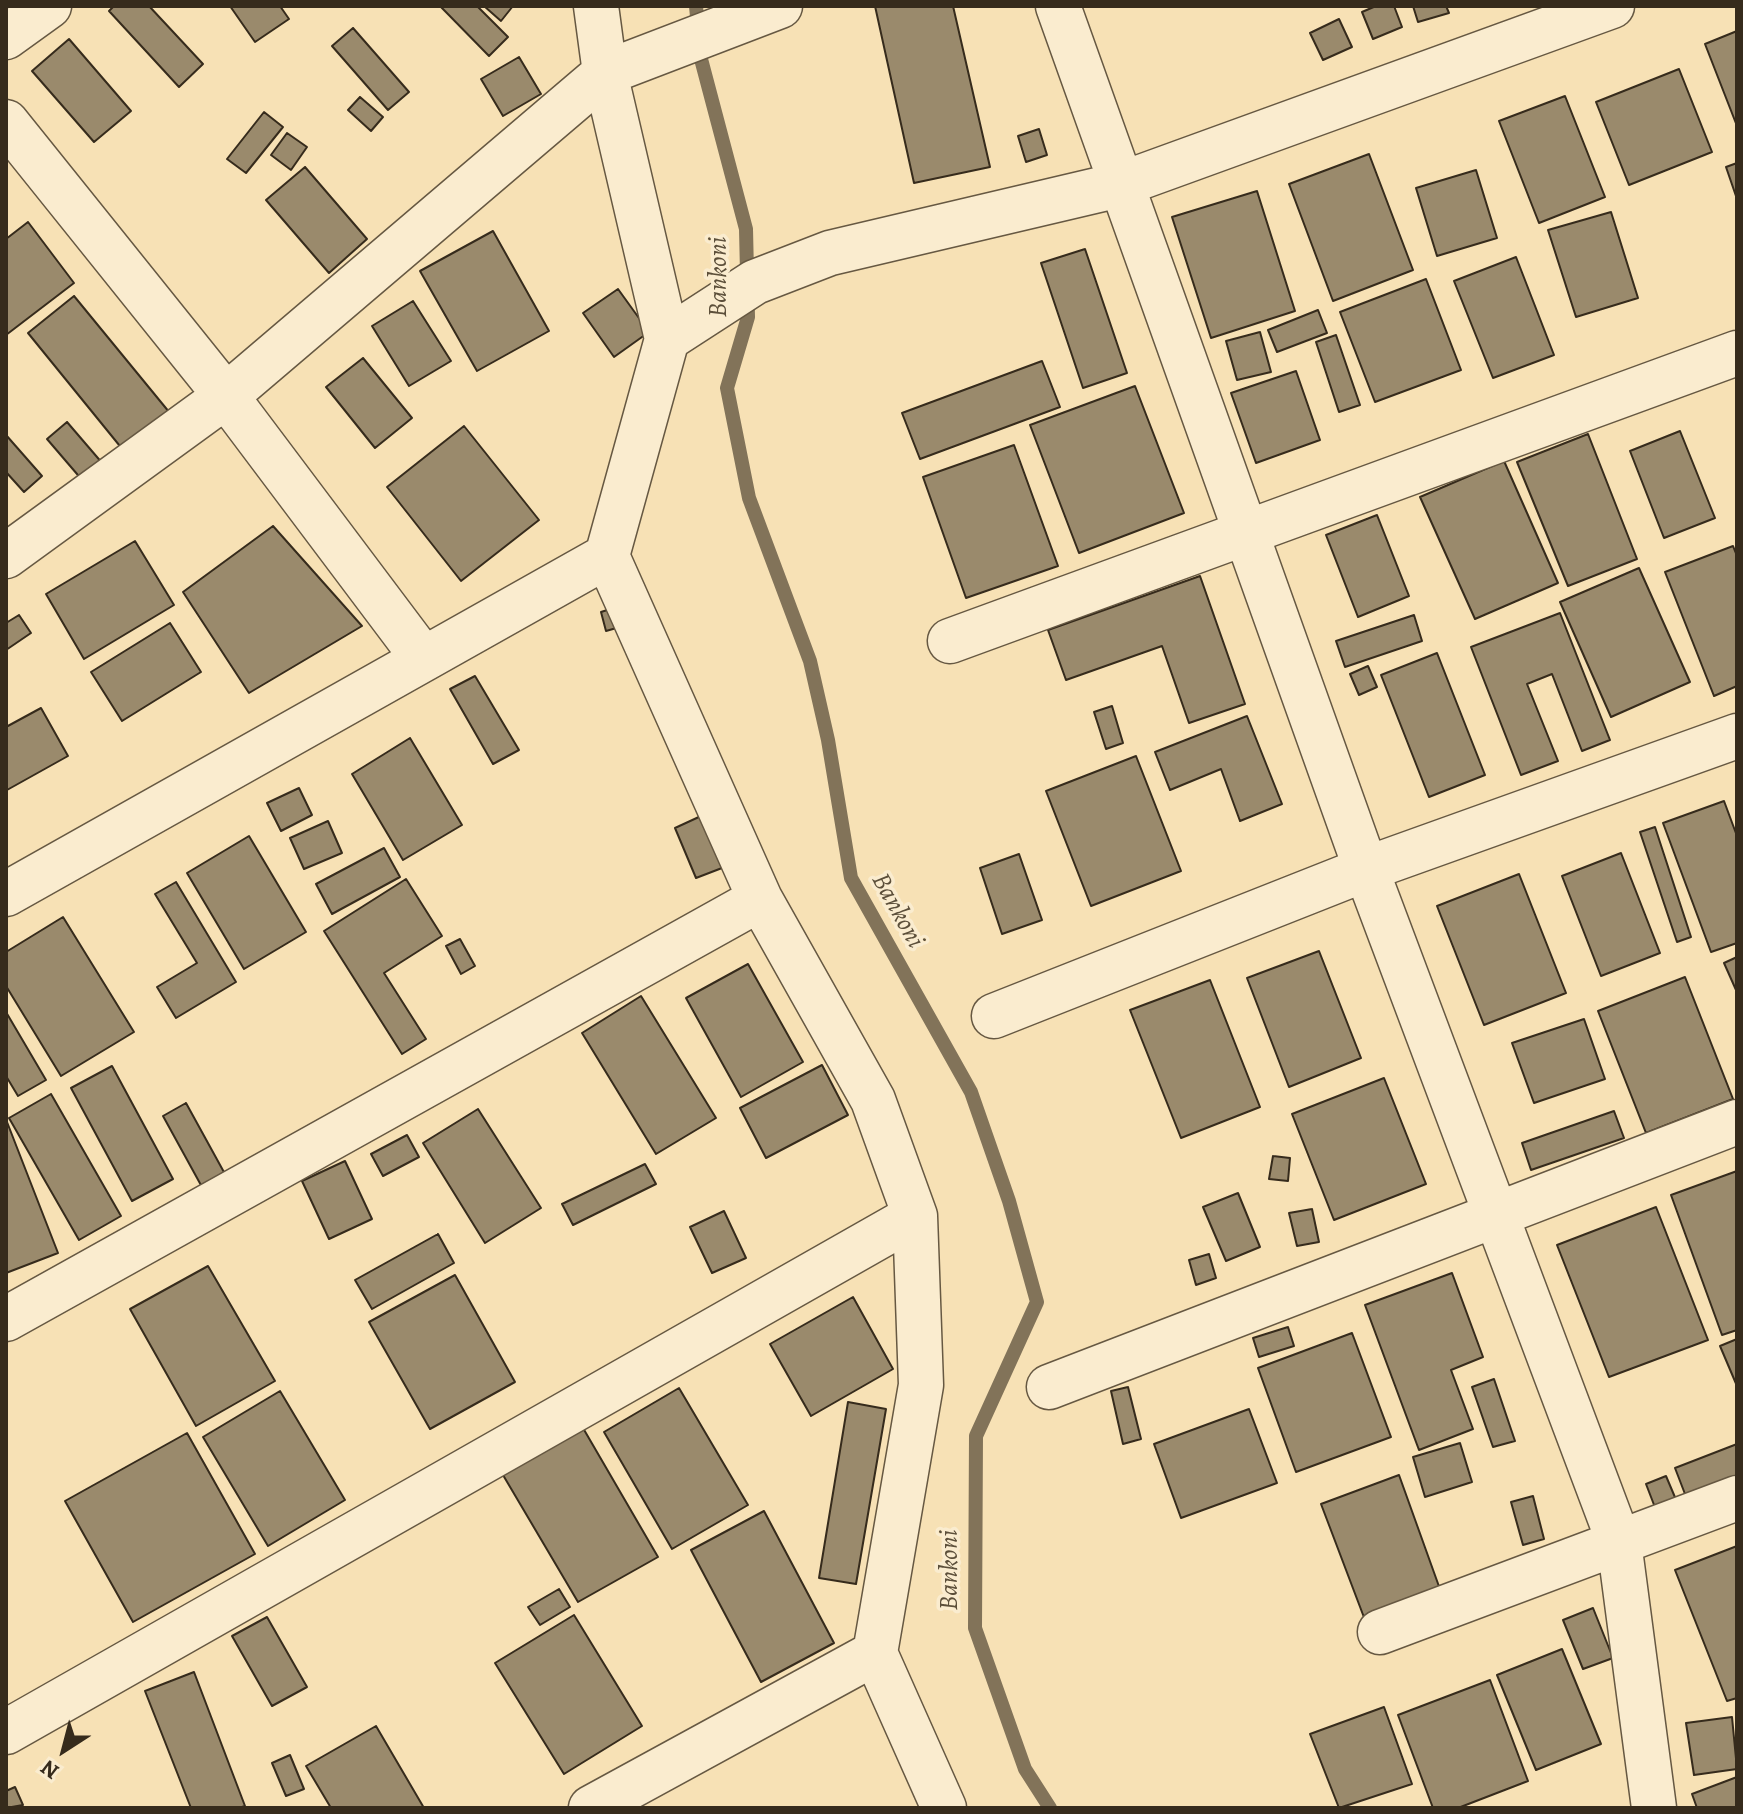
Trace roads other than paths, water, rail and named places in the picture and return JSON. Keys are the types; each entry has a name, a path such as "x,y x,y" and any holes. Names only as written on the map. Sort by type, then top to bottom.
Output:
{"street":[{"path":"6,37 49,6"},
{"path":"596,6 605,73 667,339 607,556 760,899 873,1100 915,1216 921,1385 875,1653 944,1808"},
{"path":"1058,6 1119,185 1366,869 1619,1542 1654,1808"},
{"path":"667,339 755,282 830,253 1119,185 1612,6"},
{"path":"6,556 226,396 605,73 776,8"},
{"path":"6,122 226,396 423,658"},
{"path":"950,641 1737,353"},
{"path":"6,894 607,556"},
{"path":"994,1016 1366,869 1737,736"},
{"path":"6,1319 760,899"},
{"path":"1049,1387 1737,1122"},
{"path":"6,1732 915,1216"},
{"path":"1380,1632 1737,1498"},
{"path":"591,1808 875,1653"}],"waterway":[{"name":"Bankoni","path":"696,6 701,59 746,229 748,317 727,388 749,498 810,661 828,740 851,878 971,1092 1009,1201 1037,1302 976,1436 975,1628 1025,1769 1050,1808"}]}
